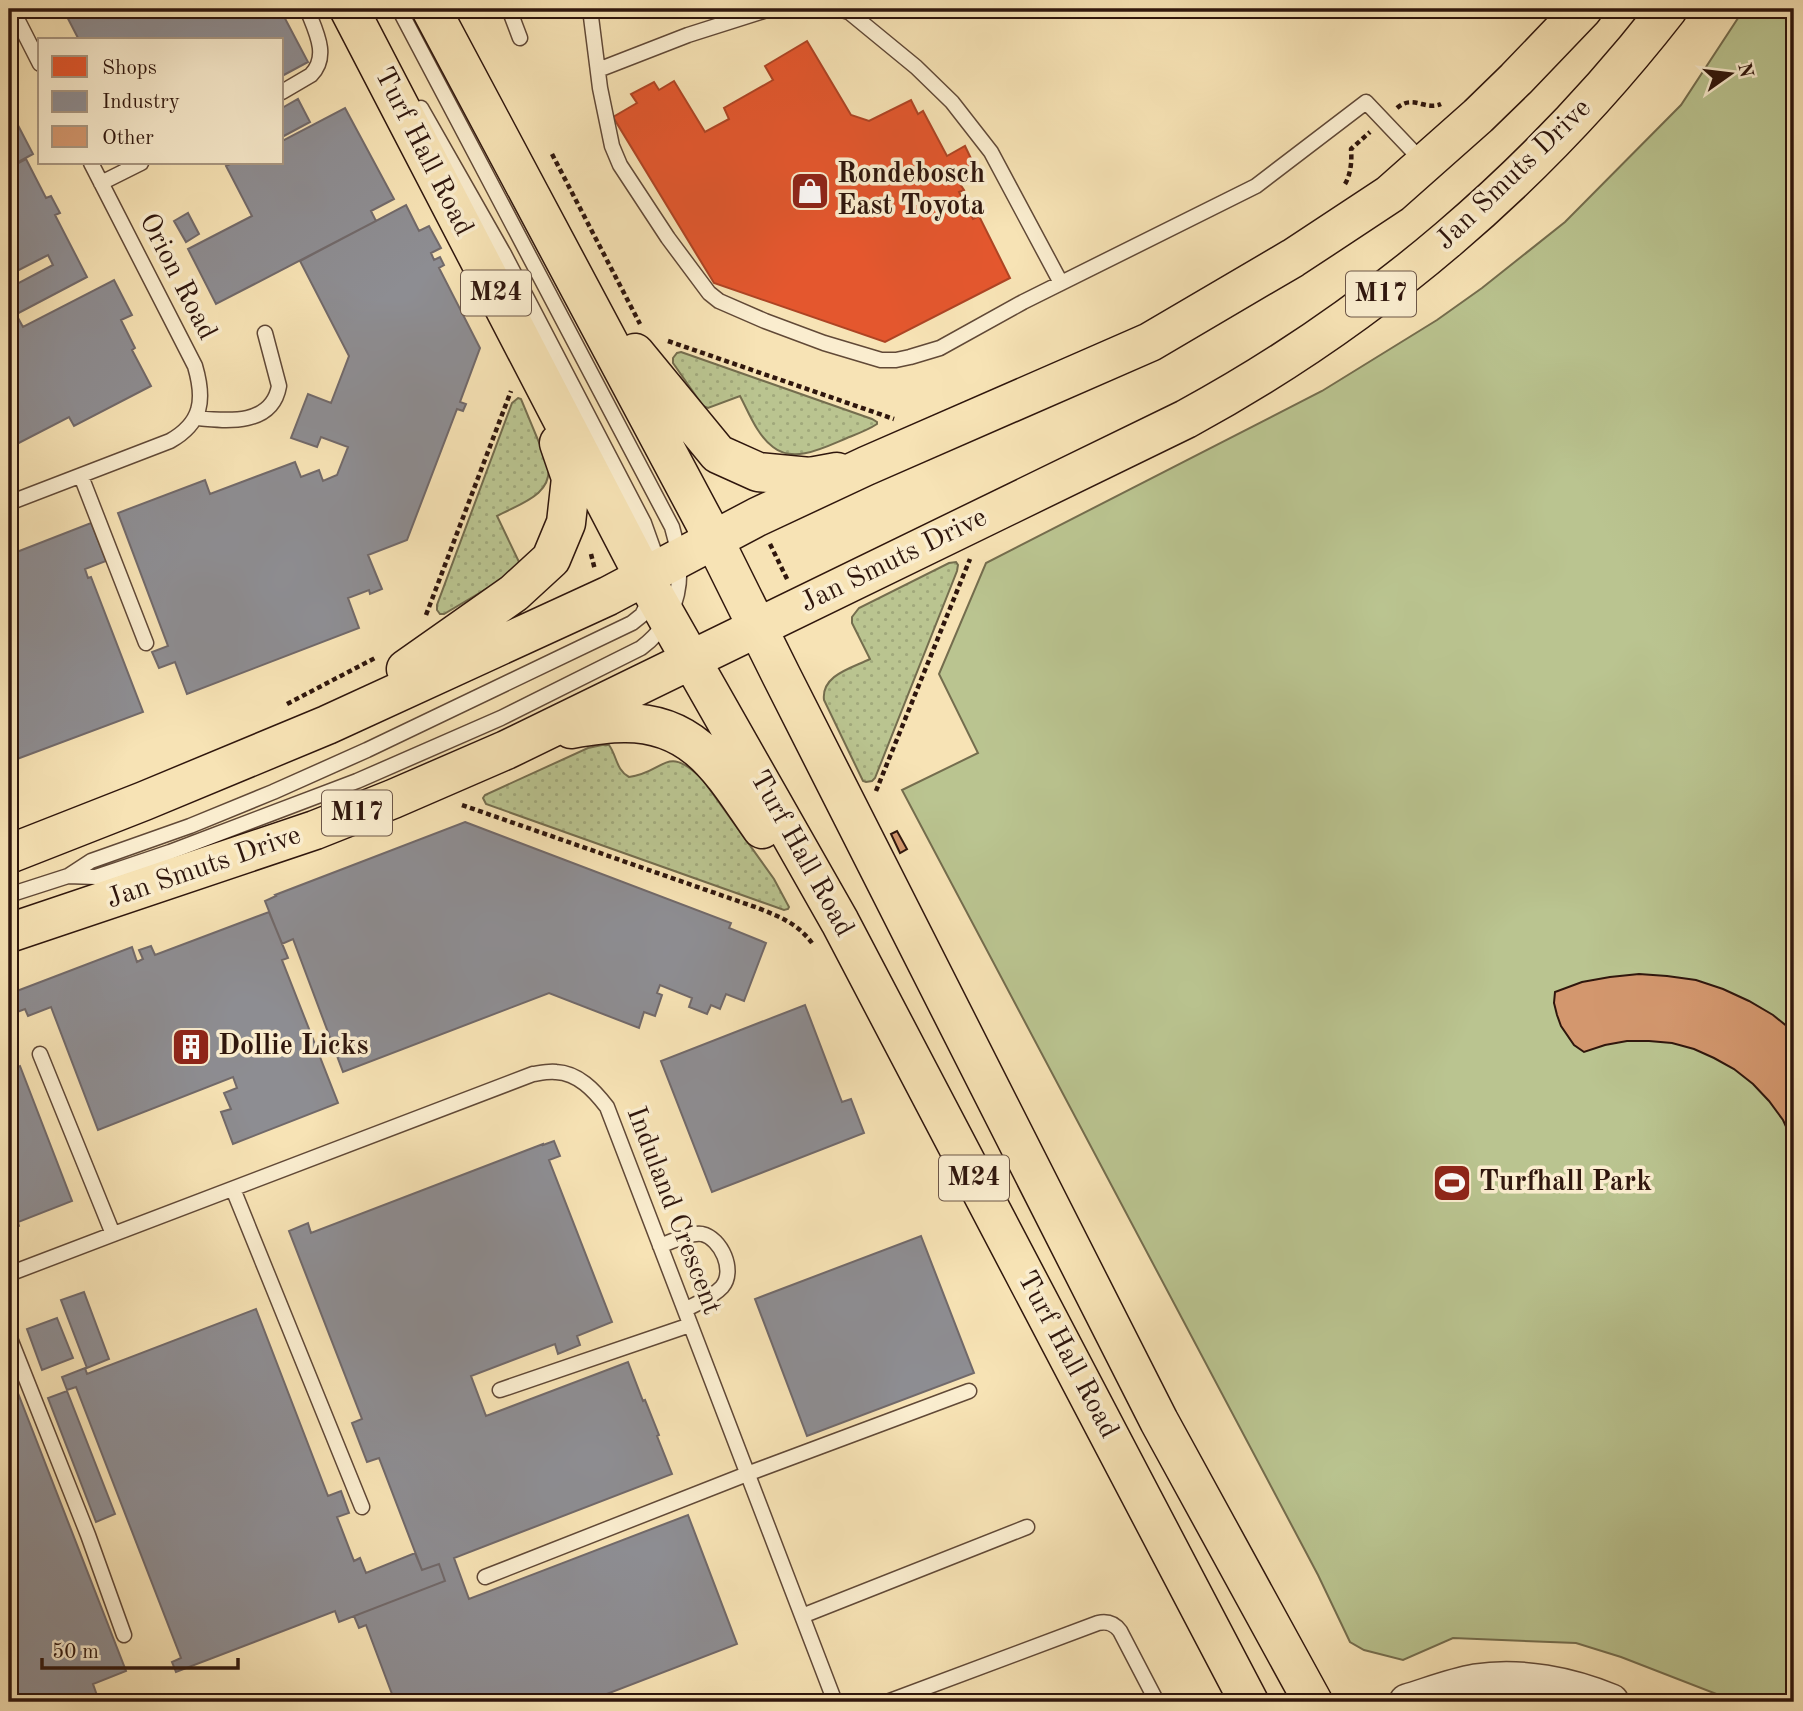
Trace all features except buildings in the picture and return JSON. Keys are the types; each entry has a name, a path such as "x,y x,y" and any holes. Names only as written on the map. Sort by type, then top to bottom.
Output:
{"main road":[{"name":"Turf Hall Road","path":"431,9 714,540 1159,1421 1313,1702"},
{"name":"M17","path":"9,854 327,725 608,596 660,584 714,540 757,517 866,466 1150,342 1293,258 1390,194 1507,88 1583,9"},
{"name":"Jan Smuts Drive","path":"9,933 315,830 394,799 543,733 1186,419 1249,384 1281,365 1394,285 1486,207 1596,96 1668,9"},
{"name":"Turf Hall Road","path":"355,21 519,365 660,584 691,659 828,935 1249,1702"},
{"path":"575,277 657,382 718,454 758,472 810,477 866,466"},
{"path":"327,725 514,593 551,559 566,523 571,478 519,365"},
{"path":"543,733 610,723 633,723 668,730 695,745 716,764 792,870 828,935"}],"street":[{"path":"1407,1702 1476,1682 1509,1680 1583,1691 1611,1702"}],"lane":[{"path":"12,9 38,60"},
{"path":"284,91 315,72 320,61 318,36 307,9"},
{"path":"9,895 68,876 91,861 190,826 344,761 624,628 642,615 660,584 677,544 672,527 399,9"},
{"path":"509,9 520,38"},
{"path":"590,9 612,146 620,165 668,239 709,292 719,301 824,343 881,360 896,360 940,348 1061,283 1256,186 1366,102 1424,163"},
{"path":"598,70 688,35 769,9"},
{"path":"839,9 849,12 897,51 952,102 991,152 1061,283"},
{"path":"68,876 96,877 247,824 357,781 500,718 652,640 660,584 654,551 644,523 504,254 422,108 355,21"},
{"name":"Orion Road","path":"92,164 195,366 200,395 195,418"},
{"path":"101,183 139,164"},
{"path":"9,503 170,441 182,434 195,418 239,420 257,414 271,404 279,386 265,333"},
{"path":"81,475 146,643"},
{"path":"40,1054 113,1234"},
{"name":"Induland Crescent","path":"9,1274 533,1074 557,1072 579,1078 607,1107 835,1702"},
{"path":"233,1189 362,1507"},
{"path":"660,1246 703,1234 717,1244 727,1264 727,1280 722,1287 685,1310"},
{"path":"500,1390 690,1325"},
{"path":"9,1336 88,1535 124,1635"},
{"path":"485,1577 747,1474 969,1391"},
{"path":"802,1616 1027,1527"},
{"path":"887,1702 1102,1622 1109,1623 1120,1631 1157,1702"}],"path":[{"path":"1342,188 1348,178 1351,149 1403,103 1412,101 1436,107 1444,103"},
{"path":"552,154 647,334"},
{"path":"657,337 900,421 889,426"},
{"path":"425,617 519,365"},
{"path":"765,534 789,583"},
{"path":"876,793 971,558"},
{"path":"277,709 381,655"},
{"path":"456,804 758,908 790,921 807,935 828,935"}],"green space":[{"name":"Turfhall Park","path":"1744,9 1794,9 1794,1702 1737,1702 1621,1657 1576,1643 1453,1638 1403,1660 1364,1650 1350,1642 1318,1575 902,790 978,753 939,674 986,563 1322,391 1437,320 1482,288 1565,222 1681,105"},
{"path":"681,352 872,419 877,424 810,452 781,452 762,436 740,396 708,408 703,406 673,363 673,358"},
{"path":"518,398 521,399 548,464 546,484 540,491 497,516 520,564 503,579 440,614 437,605 512,403"},
{"path":"956,562 957,571 875,778 872,781 863,781 824,700 824,691 832,678 870,659 852,623 852,617 859,608"},
{"path":"609,745 619,767 629,777 673,761 691,769 703,780 774,879 788,909 784,910 486,804 483,798 588,748"}],"place":[{"name":"Rondebosch East Toyota","path":"810,191"},
{"name":"Dollie Licks","path":"191,1047"},
{"name":"Turfhall Park","path":"1452,1183"}]}
